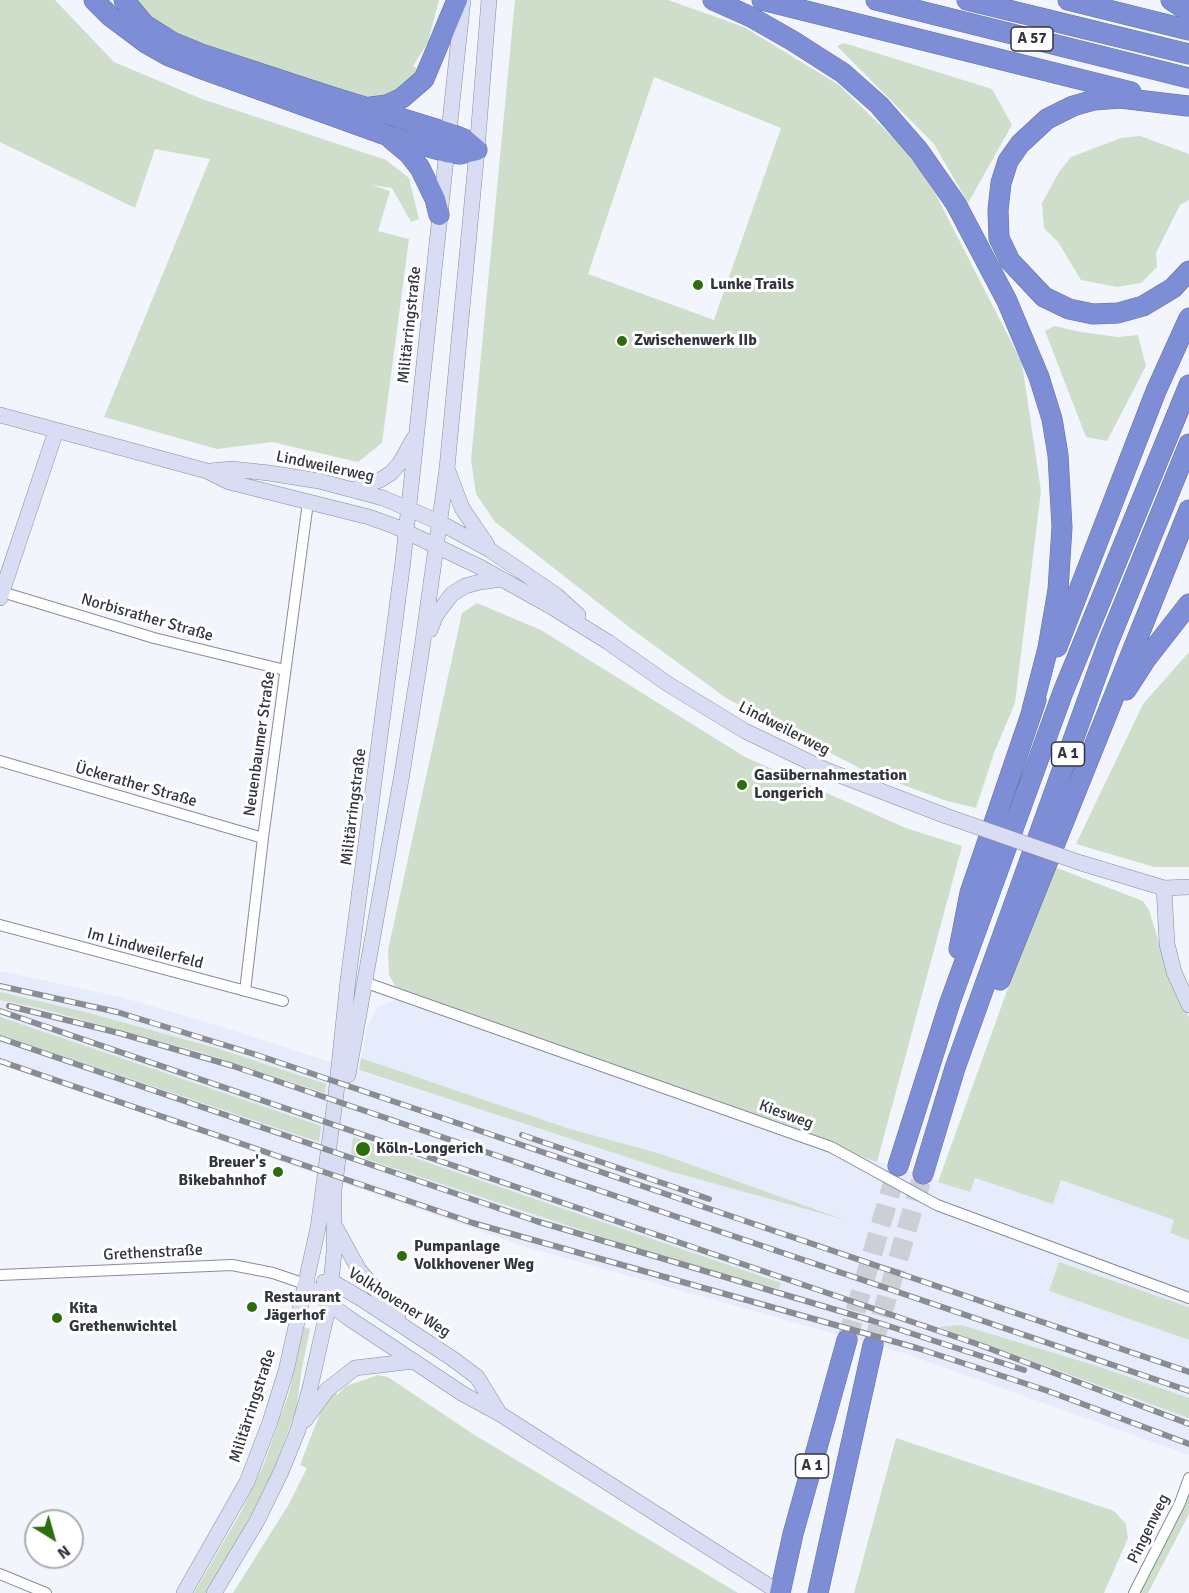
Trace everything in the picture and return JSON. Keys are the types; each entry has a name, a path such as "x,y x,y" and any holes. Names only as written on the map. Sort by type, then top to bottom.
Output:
{"highway":[{"path":"94,0 101,9 122,25 169,56 386,135 448,143"},
{"path":"124,0 145,25 171,42 201,54 368,107 448,143 460,153 477,150"},
{"path":"368,107 387,105 402,98 424,79 457,0"},
{"path":"713,0 751,16 794,41 843,73 879,105 919,151 956,204 1007,301 1039,377 1052,420 1058,455 1062,527 1058,590 1048,648 1032,710"},
{"path":"762,0 1189,106"},
{"name":"A 57","path":"876,0 1189,78"},
{"name":"A 57","path":"967,0 1189,54"},
{"path":"1068,0 1189,30"},
{"path":"1171,0 1189,12"},
{"path":"1189,106 1120,98 1094,100 1073,106 1047,119 1020,144 1008,161 1001,183 998,210 999,238 1010,261 1044,297 1069,309 1102,314 1118,313 1143,306 1173,288 1189,271"},
{"path":"386,135 409,154 420,168 435,199 439,215"},
{"path":"950,1002 970,893 1032,710 1156,391 1189,318"},
{"name":"A 1","path":"898,1167 950,1002 1063,692 1189,385"},
{"name":"A 1","path":"923,1174 955,1068 1108,643 1189,444"},
{"path":"955,1068 986,1016 1189,510"},
{"path":"1083,776 1115,707 1146,659 1189,604"},
{"name":"A 1","path":"780,1593 793,1534 847,1340"},
{"name":"A 1","path":"818,1593 873,1345"}],"main road":[{"name":"Militärringstraße","path":"184,1593 233,1508 258,1454 286,1371 318,1228 407,531 463,0"},
{"path":"214,1593 258,1521 298,1430 329,1304 334,1190 350,1062 402,774 447,468 489,0"},
{"name":"Lindweilerweg","path":"0,415 207,471 229,482 369,518 407,531 502,579 608,642 668,684 745,731 825,770 946,816 1082,863 1164,888 1189,887"},
{"path":"1,595 56,431"},
{"path":"355,489 391,473 400,463 417,433"},
{"path":"447,468 462,508 490,550"},
{"name":"Lindweilerweg","path":"207,471 232,470 269,473 355,489 409,509 439,522 490,550 556,595 608,642"},
{"path":"422,648 436,615 452,594 465,586 502,579"},
{"path":"1164,888 1167,944 1174,972 1189,1005"},
{"path":"334,1225 358,1270 406,1327"},
{"name":"Volkhovener Weg","path":"305,1284 331,1281 406,1327 477,1377 500,1414"},
{"name":"Volkhovener Weg","path":"305,1284 329,1304 463,1394 500,1414 780,1593"},
{"path":"298,1430 327,1390 356,1368 414,1361"}],"street":[{"name":"Neuenbaumer Straße","path":"245,991 308,502"},
{"name":"Norbisrather Straße","path":"1,595 154,638 285,670"},
{"name":"Ückerather Straße","path":"0,761 263,838"},
{"name":"Im Lindweilerfeld","path":"0,925 283,1001"},
{"name":"Kiesweg","path":"363,982 831,1147 937,1205 1189,1298"},
{"name":"Grethenstraße","path":"0,1275 232,1265 265,1271 305,1284"},
{"name":"Pingenweg","path":"1134,1593 1180,1503 1189,1478"},
{"path":"0,1574 46,1593"}],"shaded area":[{"path":"0,971 121,997 219,1026 669,1171 834,1217 661,1154 567,1128 361,1058 367,1027 378,1007 397,999 827,1149 835,1146 970,1192 975,1178 1053,1203 1061,1180 1175,1220 1170,1233 1189,1240 1189,1307 1059,1262 1049,1291 1189,1340 1189,1455 906,1354 526,1247 0,1064"}],"green space":[{"path":"0,0 55,0 114,62 202,99 386,160 409,178 419,219 411,222 392,188 371,185 390,191 378,231 409,239 382,443 358,462 272,442 217,449 104,417 210,159 155,149 135,208 0,142"},
{"path":"132,0 439,0 428,42 413,66 421,72 403,90 375,99 238,57 188,38 151,19"},
{"path":"515,0 668,0 744,27 839,85 911,155 936,195 1022,363 1041,491 1015,703 994,753 976,808 947,801 865,771 726,698 629,627 495,522 476,494 471,460","holes":["654,77 781,128 714,320 588,274"]},
{"path":"844,43 992,89 1012,125 968,203 934,144 837,46"},
{"path":"1140,136 1189,154 1189,200 1180,205 1156,253 1157,267 1141,283 1117,287 1081,280 1058,242 1044,228 1042,203 1059,172 1071,157 1121,138"},
{"path":"1054,326 1118,337 1138,335 1146,366 1107,441 1086,437 1045,331"},
{"path":"477,603 541,630 745,757 906,828 962,846 877,1162 397,989 389,975 388,950 462,613"},
{"path":"1189,652 1189,867 1154,867 1076,844 1143,704"},
{"path":"1052,866 1143,901 1149,910 1168,972 1189,1017 1189,1240 1170,1233 1174,1220 1061,1180 1053,1204 975,1178 970,1192 938,1182"},
{"path":"0,992 85,1012 216,1048 326,1084 325,1093 200,1052 39,1008 0,1000"},
{"path":"0,1017 321,1126 319,1142 0,1035"},
{"path":"361,1058 567,1128 661,1154 845,1220 669,1171 359,1070"},
{"path":"353,1137 781,1283 779,1289 645,1251 351,1154"},
{"path":"1059,1262 1189,1307 1189,1340 1049,1291"},
{"path":"961,1325 1097,1366 1189,1398 1189,1418 939,1327"},
{"path":"304,1327 310,1329 296,1410 274,1469 207,1593 194,1593 241,1512 264,1464 289,1393"},
{"path":"378,1375 388,1377 473,1434 738,1593 233,1593 289,1504 307,1468 300,1465 324,1403 335,1392 337,1395 346,1386"},
{"path":"896,1438 1114,1511 1126,1524 1128,1538 1104,1593 854,1593"},
{"path":"1189,1494 1189,1514 1148,1593 1140,1593"}],"tunnel":[{"path":"847,1340 898,1166"},
{"path":"873,1345 923,1174"}],"railway":[{"path":"0,986 117,1012 257,1055 1189,1372"},
{"path":"9,1006 119,1033 233,1066 1189,1391"},
{"path":"0,1011 980,1345 1189,1424"},
{"path":"0,1038 536,1221 870,1320 1024,1370"},
{"path":"0,1061 473,1223 917,1348 1048,1391 1189,1444"},
{"path":"522,1135 709,1199"}],"place":[{"name":"Lunke Trails","path":"698,285"},
{"name":"Zwischenwerk IIb","path":"622,341"},
{"name":"Gasübernahmestation Longerich","path":"742,785"},
{"name":"Köln-Longerich","path":"363,1149"},
{"name":"Breuer's Bikebahnhof","path":"278,1172"},
{"name":"Pumpanlage Volkhovener Weg","path":"402,1256"},
{"name":"Restaurant Jägerhof","path":"252,1307"},
{"name":"Kita Grethenwichtel","path":"57,1318"}]}
